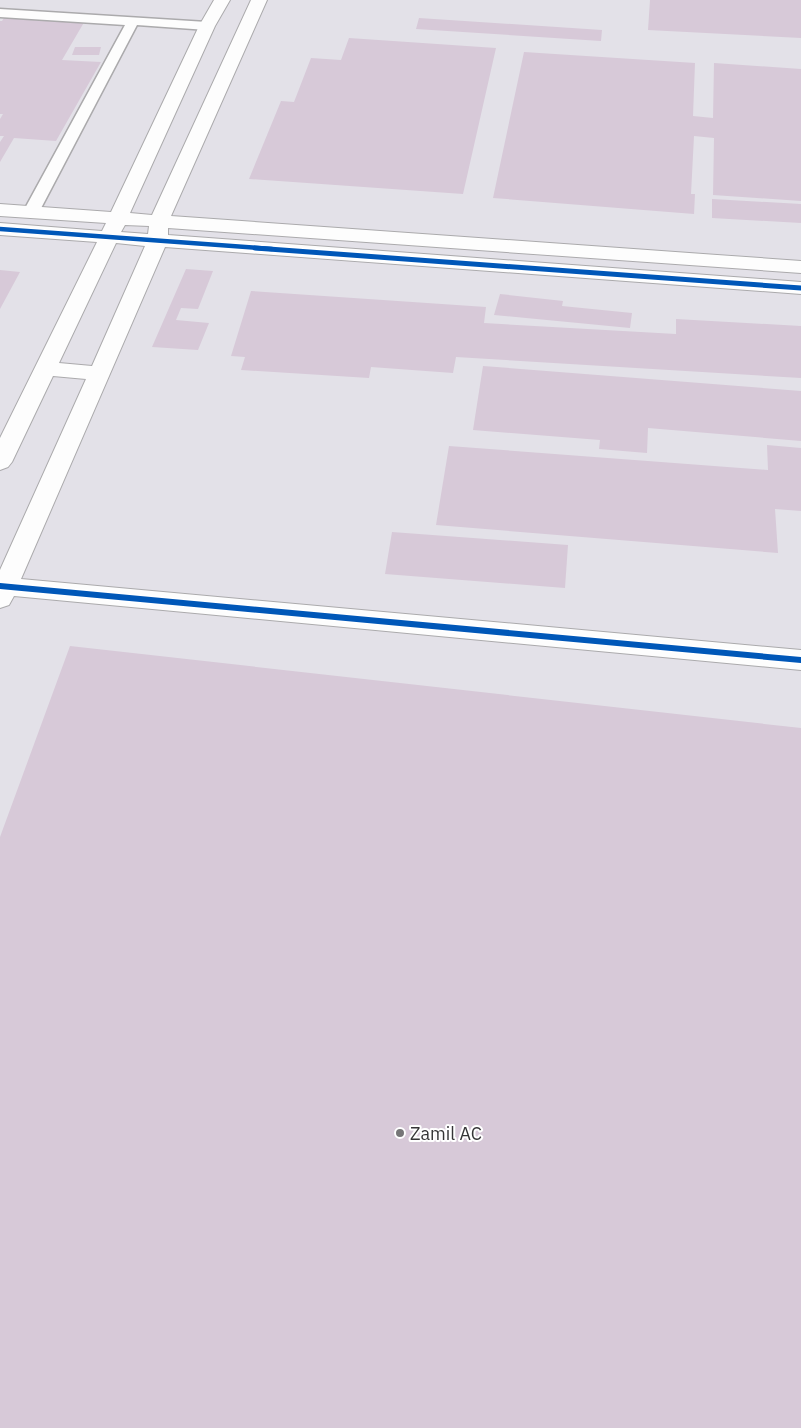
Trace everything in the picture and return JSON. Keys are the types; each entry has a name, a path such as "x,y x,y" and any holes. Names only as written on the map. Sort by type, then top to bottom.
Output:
{"street":[{"path":"0,462 110,237 117,218 207,26 222,0"},
{"path":"258,0 2,591 801,660"},
{"path":"207,26 245,28"},
{"path":"0,210 117,218 159,231 801,288"},
{"path":"0,229 110,237 159,231 801,268"},
{"path":"44,369 98,373"}],"lane":[{"path":"0,13 207,26"},
{"path":"31,212 132,21"}],"shaded area":[{"path":"0,0 801,0 801,1428 0,1428"}],"building":[{"path":"650,0 801,0 801,38 648,30"},
{"path":"6,15 86,19 62,60 101,62 56,141 14,138 0,162 0,142 4,136 0,136 0,119 3,114 0,114 0,21"},
{"path":"419,18 602,30 601,41 416,29"},
{"path":"349,38 496,48 463,194 249,179 281,101 294,102 311,58 341,60"},
{"path":"75,47 101,47 99,55 72,55"},
{"path":"524,52 695,63 693,116 713,118 714,63 801,69 801,201 713,195 714,138 694,136 691,194 695,194 694,214 493,198"},
{"path":"712,199 801,204 801,223 712,218"},
{"path":"186,269 213,271 198,309 181,308 176,320 209,323 198,350 152,347"},
{"path":"0,270 20,272 0,309"},
{"path":"251,291 486,307 484,323 676,334 676,319 801,326 801,378 456,357 453,373 371,367 369,378 241,370 245,357 231,356"},
{"path":"500,294 563,301 562,306 632,313 630,328 494,315"},
{"path":"483,366 801,391 801,441 648,428 647,453 599,449 600,440 473,430"},
{"path":"767,445 801,448 801,511 775,509 778,553 436,525 449,446 768,470"},
{"path":"392,532 568,545 565,588 385,574"},
{"name":"Zamil AC","path":"70,646 801,728 801,1428 0,1428 0,837"}],"cycle path":[{"path":"0,229 801,288"},
{"path":"0,586 801,660"}],"place":[{"name":"Zamil AC","path":"400,1133"}]}
